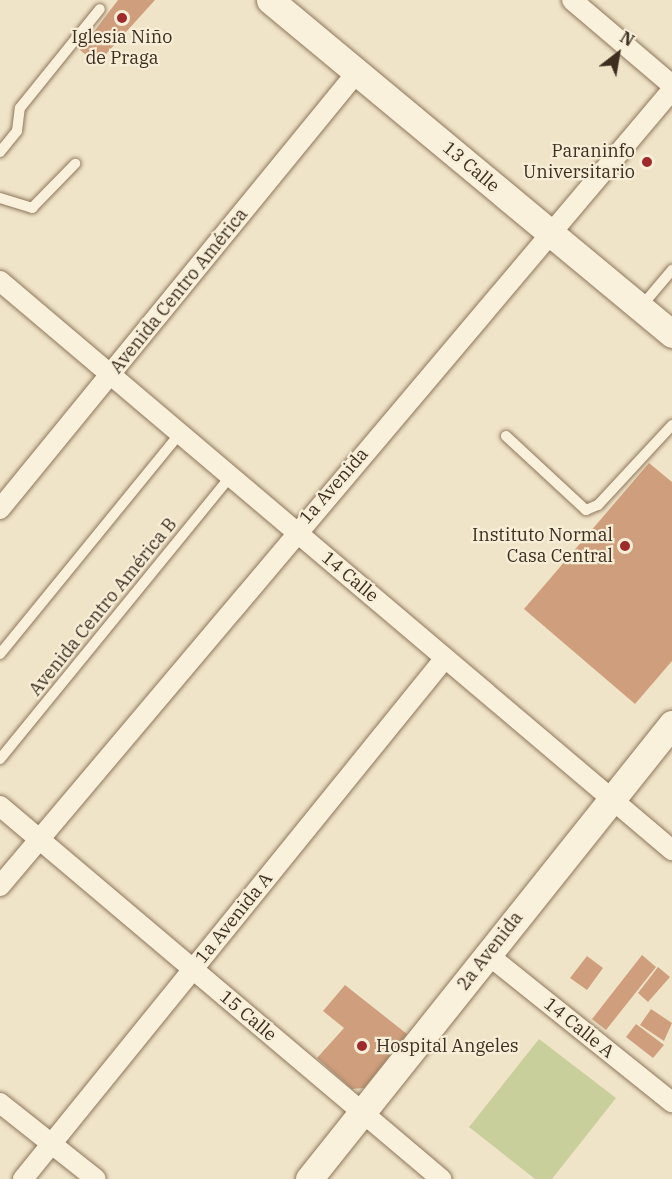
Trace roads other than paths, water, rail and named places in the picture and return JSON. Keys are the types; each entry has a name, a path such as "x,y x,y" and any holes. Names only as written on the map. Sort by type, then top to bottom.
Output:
{"street":[{"name":"13 Calle","path":"270,0 672,334"},
{"path":"572,0 672,84"},
{"name":"Avenida Centro América","path":"0,510 357,72"},
{"name":"1a Avenida","path":"0,886 296,531 552,234 672,90"},
{"name":"14 Calle","path":"0,281 672,850"},
{"name":"1a Avenida A","path":"23,1179 445,658"},
{"name":"2a Avenida","path":"309,1179 672,724"},
{"name":"15 Calle","path":"0,806 441,1179"},
{"name":"14 Calle A","path":"487,954 672,1102"},
{"path":"0,1103 96,1179"}],"lane":[{"path":"0,152 17,131 20,108 100,9"},
{"path":"0,198 32,208 75,164"},
{"path":"640,308 672,270"},
{"path":"506,436 586,510 598,505 672,425"},
{"path":"0,654 180,433"},
{"name":"Avenida Centro América B","path":"0,759 231,476"}],"place":[{"name":"Iglesia Niño de Praga","path":"122,18"},
{"name":"Paraninfo Universitario","path":"647,162"},
{"name":"Instituto Normal Casa Central","path":"625,546"},
{"name":"Hospital Angeles","path":"362,1046"}]}
